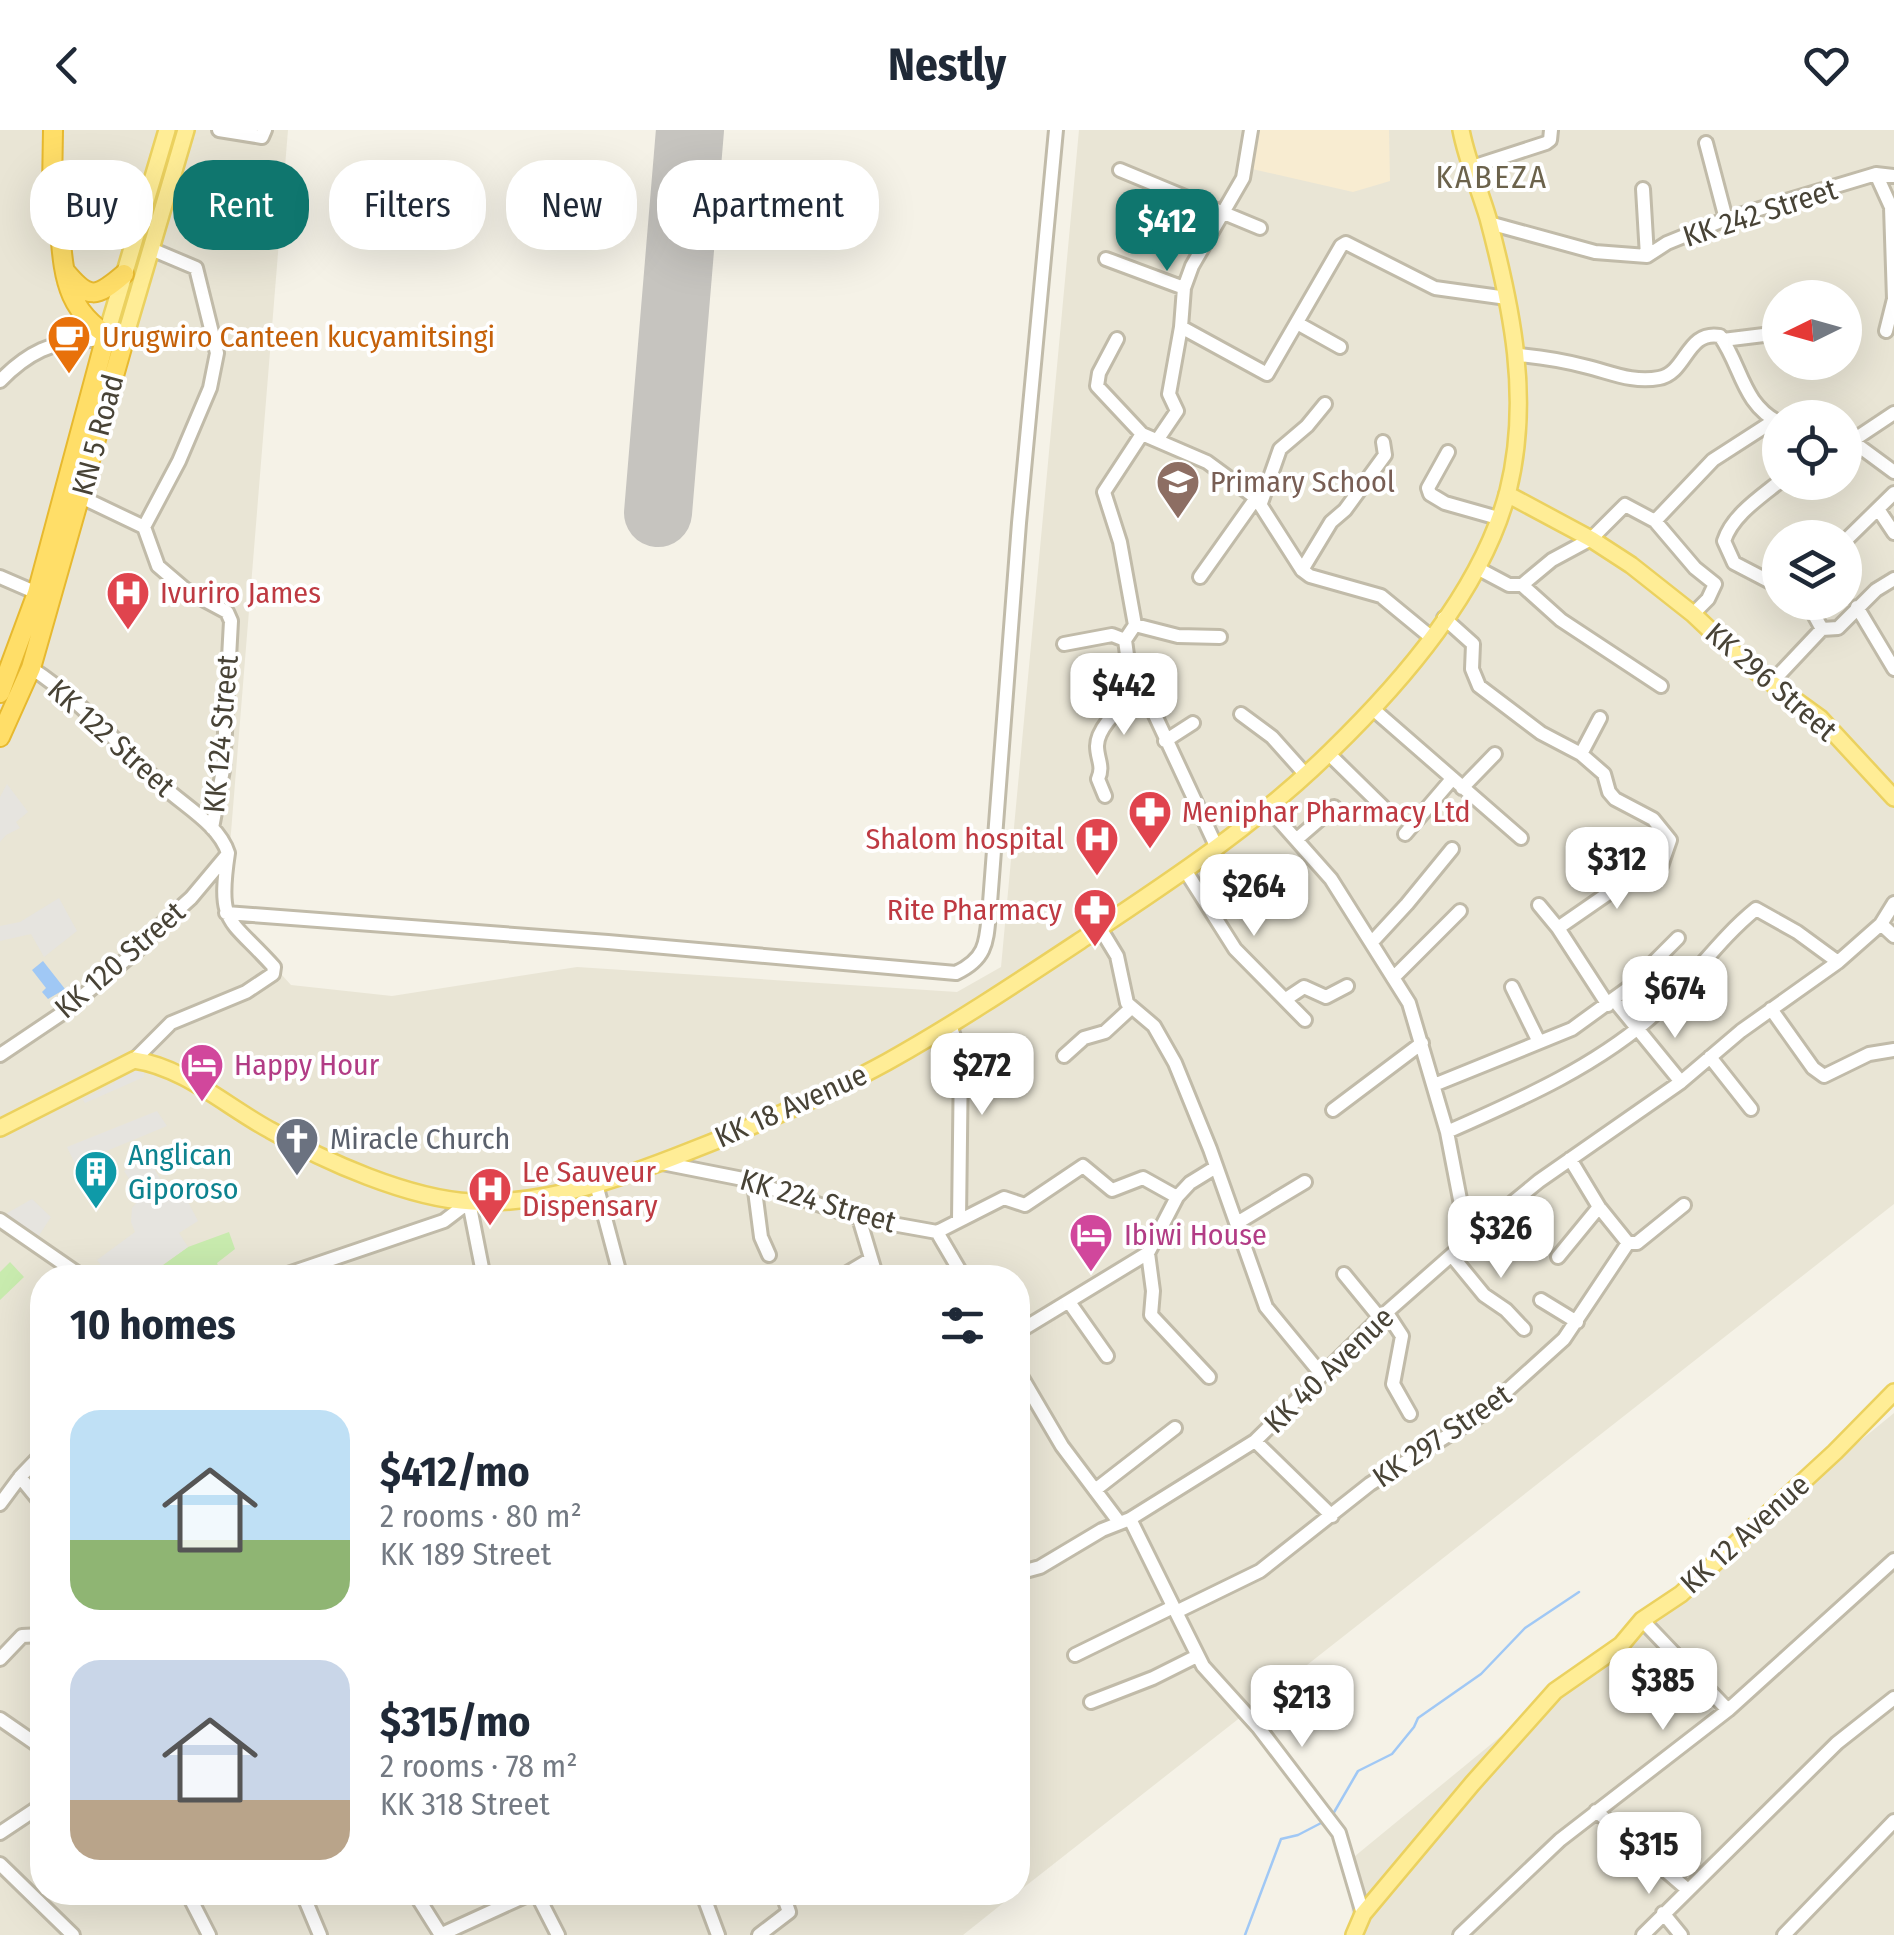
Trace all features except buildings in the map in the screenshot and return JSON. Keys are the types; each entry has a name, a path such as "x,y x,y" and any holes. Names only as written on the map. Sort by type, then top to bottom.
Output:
{"highway":[{"path":"53,130 54,160"},
{"path":"53,250 55,273 68,314 109,345"},
{"path":"63,250 64,269 79,311 109,345"},
{"path":"64,269 90,293 102,292 124,274"},
{"name":"KN 5 Road","path":"0,737 31,668 80,497 109,345"},
{"name":"KN 5 Road","path":"0,693 37,593 109,345"}],"main road":[{"name":"KN 5 Road","path":"109,345 124,274 167,130"},
{"name":"KN 5 Road","path":"153,241 186,130"},
{"name":"KK 18 Avenue","path":"134,1060 168,1070 270,1130 352,1168 425,1194 468,1202 528,1198 596,1184 662,1162 784,1114 886,1063 950,1026 1217,848 1329,754 1373,709 1432,638 1477,568 1507,494 1520,427 1518,355 1489,223 1469,168 1461,130"},
{"name":"KN 5 Road","path":"109,345 150,250"},
{"path":"1507,494 1591,539 1693,614"},
{"name":"KK 296 Street","path":"1693,614 1747,665 1820,718 1894,798"},
{"path":"0,1128 134,1060"},
{"name":"KK 12 Avenue","path":"1354,1935 1363,1914 1548,1698 1621,1645 1642,1620 1680,1594 1836,1452 1894,1392"}],"street":[{"path":"219,130 262,137 266,130"},
{"path":"226,913 956,974 976,964 984,948 990,903 1019,522 1056,130"},
{"path":"1158,439 1176,411 1169,394 1184,288 1192,266 1246,169 1250,130"},
{"path":"1469,168 1546,143 1551,130"},
{"path":"1706,143 1726,219"},
{"path":"1120,170 1260,228"},
{"path":"1876,174 1894,176"},
{"name":"KK 242 Street","path":"1489,223 1595,252 1648,256 1666,244 1726,219 1876,174 1892,207 1894,299 1886,330"},
{"path":"1644,188 1648,256"},
{"path":"1181,327 1264,375 1346,243 1435,288 1507,298"},
{"path":"80,497 144,528 179,461 210,388 217,353 196,268 153,249"},
{"path":"1106,259 1184,288"},
{"path":"1297,323 1340,348"},
{"path":"1518,355 1632,380 1660,378 1668,375 1698,338 1708,334 1723,340 1762,335"},
{"path":"1117,339 1099,373 1097,386 1142,434 1207,462 1259,500 1302,570 1310,576 1380,596 1432,638"},
{"path":"0,381 20,362 47,346 68,340 109,345"},
{"path":"1723,340 1746,393 1762,411"},
{"path":"1200,578 1259,500 1280,449 1325,404"},
{"path":"1862,432 1894,413"},
{"path":"1477,568 1509,586 1522,585 1552,560 1591,539 1625,505 1655,521 1713,460 1762,431"},
{"path":"1142,434 1104,492 1120,542 1135,626 1126,640 1126,655 1217,848"},
{"path":"1302,570 1331,522 1352,502 1384,455 1383,442"},
{"path":"1862,450 1894,472"},
{"path":"1448,452 1428,488 1430,494 1445,503 1498,518"},
{"path":"1862,525 1894,493"},
{"path":"1762,495 1726,533 1724,541 1734,563 1762,578"},
{"path":"1878,509 1894,532"},
{"name":"KK 296 Street","path":"1655,521 1695,568 1715,584 1708,599 1693,614"},
{"name":"KK 124 Street","path":"144,528 158,566 186,590 222,608 230,621 224,770 212,828"},
{"path":"1715,584 1734,563"},
{"path":"0,577 37,593"},
{"path":"1862,603 1894,579"},
{"path":"1522,585 1561,620 1661,686"},
{"path":"1862,615 1894,669"},
{"path":"1444,618 1473,644 1472,669 1479,686 1541,733 1581,754 1604,774 1615,799 1653,820 1670,840 1661,866 1626,880 1558,928"},
{"path":"1817,620 1822,630"},
{"path":"1773,682 1822,630 1838,628 1845,620"},
{"path":"1135,626 1178,636 1220,637"},
{"path":"1064,644 1112,635 1126,640"},
{"name":"KK 122 Street","path":"31,668 110,731 166,789 212,828 228,853"},
{"path":"1105,796 1099,781 1102,770 1097,742 1142,686"},
{"path":"1373,709 1521,838"},
{"path":"1240,714 1272,737 1306,775"},
{"path":"1581,754 1600,718"},
{"path":"1165,741 1192,722"},
{"path":"1329,754 1383,806"},
{"path":"1405,834 1495,754"},
{"path":"1297,839 1334,807"},
{"path":"1268,808 1331,879 1408,1003 1448,1132 1468,1241"},
{"path":"1372,942 1452,849"},
{"path":"134,1060 171,1023 246,992 274,974 274,968 226,913 222,897 228,853"},
{"name":"KK 120 Street","path":"0,1054 60,1014 148,941 228,853"},
{"path":"1185,870 1235,949 1305,1020"},
{"name":"KK 40 Avenue","path":"1030,1570 1125,1520 1256,1440 1384,1315 1468,1241 1570,1159 1681,1082 1838,962 1881,924 1894,903"},
{"path":"1538,905 1611,1002 1681,1082"},
{"path":"1448,1132 1558,1078 1637,1028 1756,908 1838,962"},
{"path":"1393,978 1460,911"},
{"path":"1881,924 1894,936"},
{"path":"1100,928 1116,956 1124,995 1131,1008 1148,1019 1167,1045 1266,1307 1322,1375"},
{"path":"1434,1085 1572,1028 1611,1002 1678,938"},
{"path":"1286,999 1304,986 1326,997 1347,986"},
{"path":"1512,988 1540,1042"},
{"path":"1064,1056 1094,1032 1104,1032 1131,1008"},
{"path":"1771,1010 1813,1068 1824,1076 1869,1054 1894,1050"},
{"path":"950,1026 961,1057 959,1220"},
{"path":"1333,1110 1422,1042"},
{"path":"1710,1057 1751,1109"},
{"path":"1570,1159 1599,1207 1628,1243 1637,1243 1684,1205"},
{"name":"KK 224 Street","path":"662,1162 754,1183 859,1218 937,1232 1004,1198 1025,1205 1083,1166 1112,1190 1143,1178 1177,1198"},
{"path":"1030,1325 1148,1253 1177,1198 1190,1182 1216,1167"},
{"path":"1236,1223 1305,1182"},
{"path":"754,1183 761,1237 769,1255"},
{"path":"596,1184 618,1265"},
{"path":"314,1265 444,1221 468,1202 481,1265"},
{"path":"1558,1256 1599,1207"},
{"path":"859,1218 873,1265"},
{"path":"0,1220 65,1265"},
{"path":"937,1232 956,1265"},
{"name":"KK 297 Street","path":"1075,1655 1260,1571 1370,1484 1479,1416 1548,1356 1577,1322 1628,1243"},
{"path":"1148,1253 1153,1291 1151,1315 1209,1377"},
{"path":"1452,1256 1484,1295 1524,1329"},
{"path":"861,1265 871,1259"},
{"path":"1344,1274 1402,1336 1393,1384 1410,1414"},
{"path":"1541,1300 1577,1322"},
{"path":"1069,1302 1107,1356"},
{"path":"1030,1394 1095,1490 1125,1520 1197,1656 1259,1728 1339,1833 1363,1914"},
{"path":"1095,1490 1174,1428"},
{"path":"1256,1440 1332,1516"},
{"path":"1,1501 30,1467"},
{"path":"20,1477 30,1489"},
{"path":"1460,1935 1518,1878 1596,1811 1728,1710 1894,1560"},
{"path":"1642,1620 1728,1710"},
{"path":"0,1659 22,1636 30,1636"},
{"path":"1091,1702 1197,1656"},
{"path":"1643,1935 1837,1744 1894,1698"},
{"path":"0,1719 30,1740"},
{"path":"1596,1811 1688,1890"},
{"path":"0,1833 30,1813"},
{"path":"1784,1935 1894,1821"},
{"path":"0,1864 30,1893"},
{"path":"43,1905 74,1935"},
{"path":"194,1905 209,1935"},
{"path":"307,1905 320,1935"},
{"path":"422,1905 441,1935 507,1905"},
{"path":"542,1905 558,1935"},
{"path":"707,1905 718,1935"},
{"path":"759,1935 789,1912 787,1905"},
{"path":"1663,1913 1681,1935"}],"shaded area":[{"path":"0,130 288,130 286,160 173,160 173,250 278,250 226,894 231,919 291,985 392,996 577,967 957,992 1001,967 1079,130 1894,130 1894,1204 1030,1883 1030,1265 30,1265 30,1905 1001,1905 963,1935 0,1935"},
{"path":"1253,130 1389,130 1390,181 1353,192 1252,169"},
{"path":"7,784 28,812 16,822 20,828 0,842 0,797"},
{"path":"59,898 77,931 44,957 31,934 0,941 0,926 20,922"},
{"path":"144,1067 144,1077 85,1103 83,1100 115,1083 111,1074"},
{"path":"157,1111 167,1126 75,1164 67,1147"},
{"path":"147,1157 174,1201 184,1194 198,1221 179,1233 188,1247 162,1265 101,1265 97,1260 135,1232 132,1208 141,1197 124,1171"},
{"path":"32,1199 51,1217 36,1240 2,1216"},
{"path":"1894,1413 1894,1935 1353,1935 1349,1861"}],"green space":[{"path":"229,1232 235,1249 218,1265 163,1265 188,1247"},
{"path":"10,1262 24,1277 0,1300 0,1272"}],"water":[{"path":"43,961 65,989 48,999 42,992 46,988 32,970"}],"waterway":[{"path":"1333,1814 1358,1771 1392,1754 1418,1718 1481,1674 1525,1628 1579,1592"},
{"path":"1245,1935 1281,1839 1323,1822"}],"runway":[{"path":"658,513 690,130"}],"place":[{"name":"Urugwiro Canteen kucyamitsingi","path":"69,375"},
{"name":"Primary School","path":"1178,520"},
{"name":"Ivuriro James","path":"128,631"},
{"name":"Meniphar Pharmacy Ltd","path":"1150,850"},
{"name":"Shalom hospital","path":"1097,877"},
{"name":"Rite Pharmacy","path":"1095,948"},
{"name":"Happy Hour","path":"202,1103"},
{"name":"Miracle Church","path":"297,1177"},
{"name":"Anglican Giporoso","path":"96,1210"},
{"name":"Le Sauveur Dispensary","path":"490,1227"},
{"name":"Ibiwi House","path":"1091,1273"}],"district":[{"name":"KABEZA","path":"1492,177"}]}
